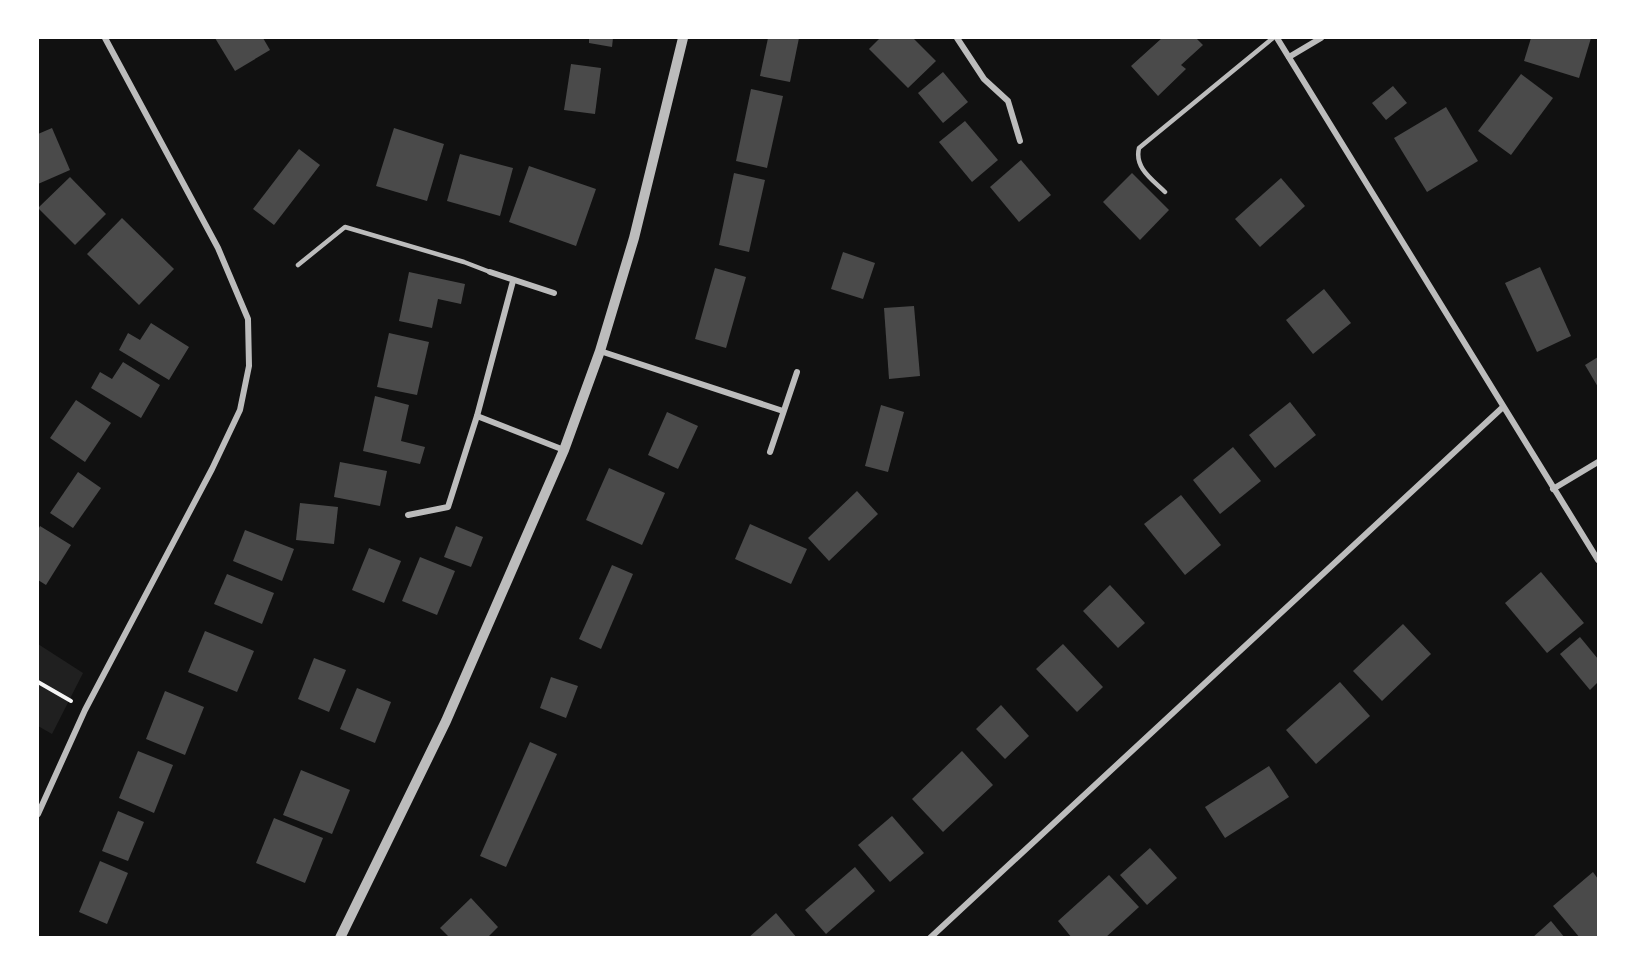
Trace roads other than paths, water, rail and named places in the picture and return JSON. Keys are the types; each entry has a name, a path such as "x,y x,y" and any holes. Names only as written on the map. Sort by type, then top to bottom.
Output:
{"street":[{"path":"38,814 85,710 212,469 240,410 249,366 248,319 218,248 105,38"},
{"path":"340,938 446,721 564,450 600,351 634,238 683,38"},
{"path":"957,38 984,79 1008,100 1020,141"},
{"path":"1275,38 1289,57 1553,489 1599,560"},
{"path":"1289,57 1321,38"},
{"path":"490,272 554,293"},
{"path":"408,515 448,507 477,416 513,280"},
{"path":"600,351 783,411"},
{"path":"770,452 797,372"},
{"path":"930,938 1503,407"},
{"path":"477,416 564,450"},
{"path":"1553,489 1599,462"}],"lane":[{"path":"1165,192 1141,168 1137,156 1139,148 1275,38"},
{"path":"298,265 345,227 464,262 490,272"}]}
